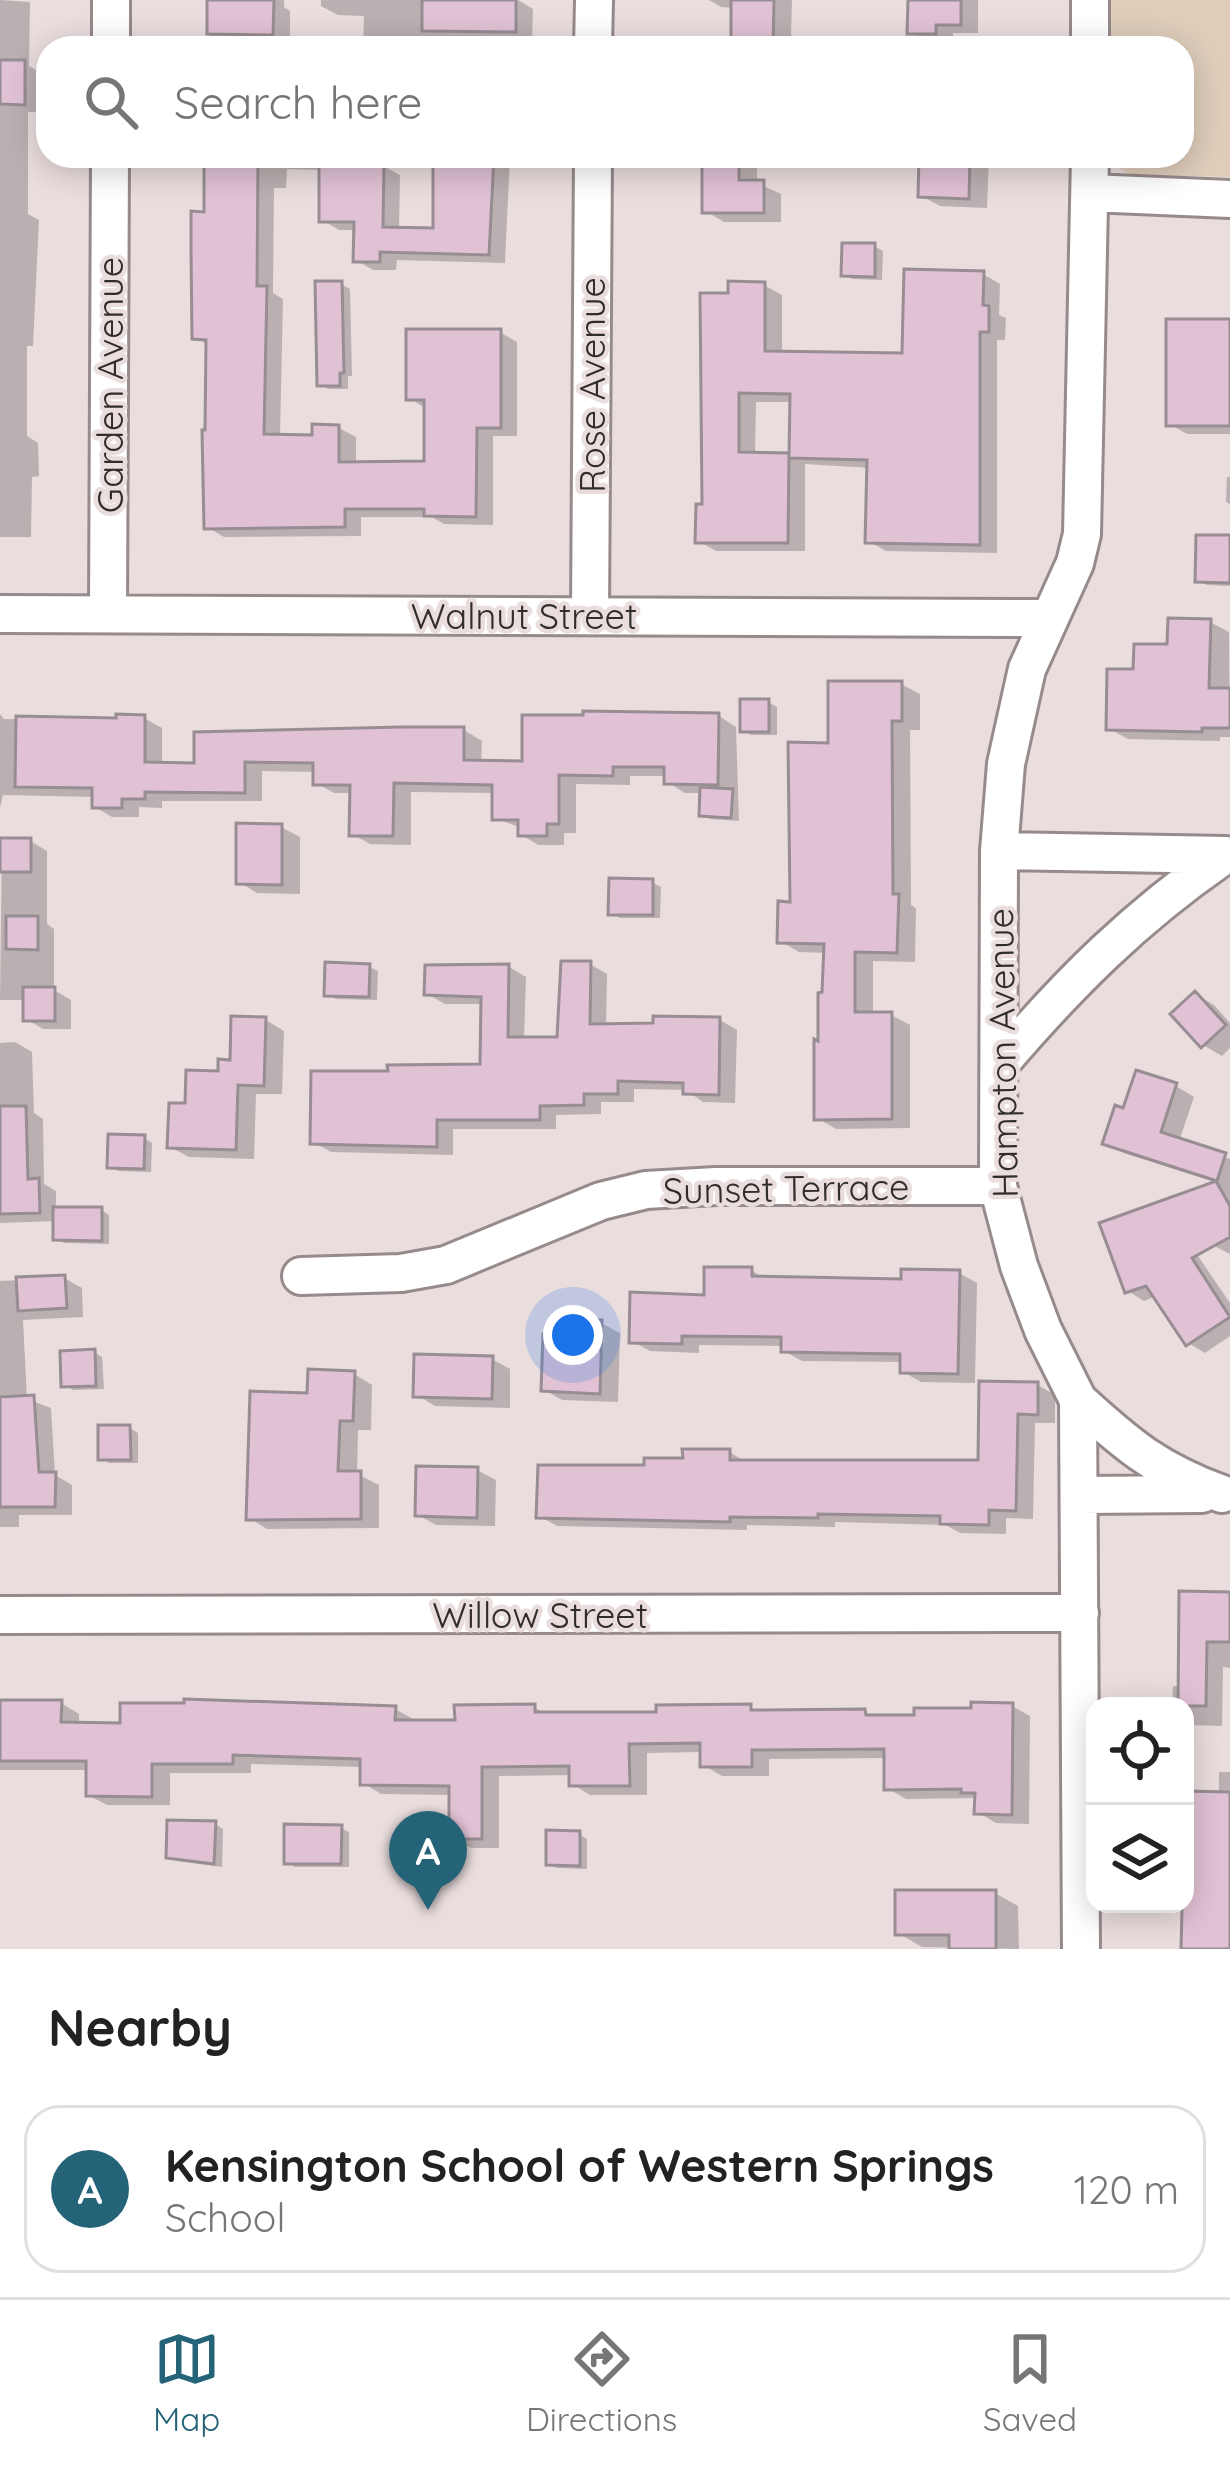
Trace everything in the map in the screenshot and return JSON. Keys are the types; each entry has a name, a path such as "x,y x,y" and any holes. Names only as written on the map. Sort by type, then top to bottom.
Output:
{"street":[{"path":"111,0 111,36"},
{"path":"593,0 593,36"},
{"path":"1090,0 1090,36"},
{"name":"Garden Avenue","path":"108,614 110,168"},
{"name":"Rose Avenue","path":"590,615 593,168"},
{"path":"1090,174 1230,199"},
{"name":"Hampton Avenue","path":"1082,1949 1078,1400 1035,1309 998,1186 999,851 1006,764 1027,669 1075,563 1082,534 1090,174"},
{"name":"Walnut Street","path":"0,614 1048,618"},
{"path":"999,851 1227,855"},
{"path":"999,1065 1132,923 1227,855"},
{"name":"Sunset Terrace","path":"301,1276 401,1273 446,1264 601,1201 646,1190 998,1186"},
{"path":"1078,1400 1171,1475 1226,1494"},
{"path":"1081,1495 1226,1494"},
{"name":"Willow Street","path":"0,1615 1080,1613"}],"shaded area":[{"path":"1109,0 1230,0 1230,177 1131,175 1119,168 1194,168 1194,36 1109,36"}],"building":[{"path":"207,0 274,0 273,35 207,34"},
{"path":"422,0 516,0 516,32 422,31"},
{"path":"731,0 774,0 773,36 731,36"},
{"path":"908,0 961,0 961,25 936,25 936,34 907,34"},
{"path":"0,60 25,60 25,105 0,104"},
{"path":"204,168 258,168 257,286 267,286 264,434 312,435 312,424 339,425 339,462 424,461 424,400 406,400 406,329 501,329 501,428 477,428 476,517 424,516 424,509 345,509 345,527 204,529 206,340 192,339 191,211 204,212"},
{"path":"319,168 384,168 383,227 433,228 433,168 493,168 489,255 380,252 380,262 353,262 354,222 319,222"},
{"path":"702,168 739,168 739,180 764,180 764,213 702,213"},
{"path":"919,168 970,168 969,199 918,197"},
{"path":"842,243 875,243 875,277 841,276"},
{"path":"904,269 984,271 983,305 989,306 989,332 980,332 980,545 865,543 867,460 789,458 790,394 739,393 739,452 789,453 788,543 695,543 696,504 702,504 700,293 728,293 728,281 765,282 765,351 902,353"},
{"path":"315,281 342,281 344,373 340,373 340,386 317,386"},
{"path":"1166,319 1230,319 1230,426 1166,426"},
{"path":"1196,535 1230,535 1230,583 1195,582"},
{"path":"1168,618 1211,619 1209,688 1230,688 1230,728 1106,730 1107,669 1133,669 1134,644 1167,644"},
{"path":"828,681 902,681 902,721 892,721 897,953 855,952 855,1012 892,1012 892,1119 814,1120 814,1039 818,1041 824,944 777,943 778,901 790,902 788,742 828,743"},
{"path":"740,699 769,699 769,732 740,732"},
{"path":"583,711 719,713 718,785 664,784 664,767 613,767 613,776 559,775 559,824 547,824 547,836 518,836 518,820 492,820 492,785 394,783 393,836 349,836 350,785 313,785 313,763 245,762 245,793 145,792 145,799 122,799 122,808 92,808 92,788 15,787 16,716 145,715 145,762 194,763 194,732 401,727 464,727 464,760 522,761 522,715 583,715"},
{"path":"700,787 733,789 731,818 699,816"},
{"path":"236,823 282,824 282,885 236,884"},
{"path":"0,838 31,838 31,872 0,872"},
{"path":"609,878 653,879 653,915 608,915"},
{"path":"6,916 38,916 38,950 6,949"},
{"path":"561,961 591,961 590,1024 653,1023 653,1016 720,1017 719,1095 683,1094 683,1083 618,1081 618,1094 584,1094 584,1105 540,1106 540,1120 437,1120 437,1147 310,1144 311,1071 480,1064 481,997 424,995 425,965 509,964 508,1037 557,1037"},
{"path":"325,962 370,964 369,997 324,996"},
{"path":"23,987 55,987 55,1021 23,1021"},
{"path":"1195,991 1226,1025 1201,1048 1170,1014"},
{"path":"231,1016 266,1017 264,1086 238,1085 236,1150 167,1148 169,1103 185,1103 186,1070 218,1071 218,1059 230,1060"},
{"path":"1136,1070 1177,1083 1161,1132 1226,1153 1217,1181 1102,1144 1115,1105 1123,1108"},
{"path":"0,1106 26,1106 28,1179 39,1178 40,1213 0,1214"},
{"path":"108,1134 145,1135 144,1169 107,1168"},
{"path":"1216,1181 1230,1206 1230,1237 1192,1258 1230,1317 1186,1346 1146,1286 1125,1293 1099,1223"},
{"path":"53,1207 102,1207 102,1241 53,1240"},
{"path":"704,1267 752,1267 752,1276 901,1279 901,1269 960,1270 958,1374 900,1373 900,1354 781,1352 781,1337 682,1336 682,1344 629,1343 630,1292 704,1295"},
{"path":"65,1275 67,1308 18,1311 16,1277"},
{"path":"567,1319 602,1320 600,1394 541,1391 543,1334 566,1335"},
{"path":"95,1349 96,1386 61,1387 60,1351"},
{"path":"414,1354 493,1356 492,1399 413,1397"},
{"path":"308,1369 355,1371 353,1421 340,1421 338,1471 361,1471 361,1519 246,1520 250,1391 307,1393"},
{"path":"979,1381 1038,1382 1038,1415 1018,1414 1016,1511 989,1510 989,1525 940,1524 940,1516 818,1514 818,1518 730,1517 730,1522 536,1518 538,1465 644,1465 644,1458 683,1458 682,1449 730,1449 730,1460 978,1460"},
{"path":"34,1395 39,1472 56,1472 55,1507 0,1507 0,1397"},
{"path":"98,1425 130,1425 131,1460 98,1460"},
{"path":"416,1466 478,1467 477,1518 415,1516"},
{"path":"1179,1591 1230,1592 1230,1642 1207,1642 1206,1706 1194,1706 1194,1697 1178,1697"},
{"path":"184,1699 396,1706 395,1720 455,1720 454,1705 535,1704 535,1712 656,1712 656,1705 751,1704 751,1710 865,1709 866,1715 914,1715 914,1708 1013,1703 1012,1815 974,1814 975,1793 961,1793 961,1789 884,1790 884,1749 752,1750 752,1767 700,1767 700,1743 629,1744 630,1786 569,1786 569,1766 482,1767 482,1839 449,1839 449,1786 360,1785 360,1759 233,1755 233,1764 152,1764 152,1797 86,1796 86,1761 0,1761 0,1700 62,1700 61,1722 120,1723 120,1703 184,1703"},
{"path":"1194,1791 1230,1792 1230,1949 1181,1949 1182,1913 1194,1913"},
{"path":"167,1820 216,1821 214,1864 166,1858"},
{"path":"284,1824 342,1825 341,1864 284,1864"},
{"path":"546,1830 580,1831 580,1866 546,1865"},
{"path":"895,1890 996,1890 996,1949 949,1949 949,1935 895,1935"}],"place":[{"name":"Kensington School of Western Springs","path":"428,1910"}]}
